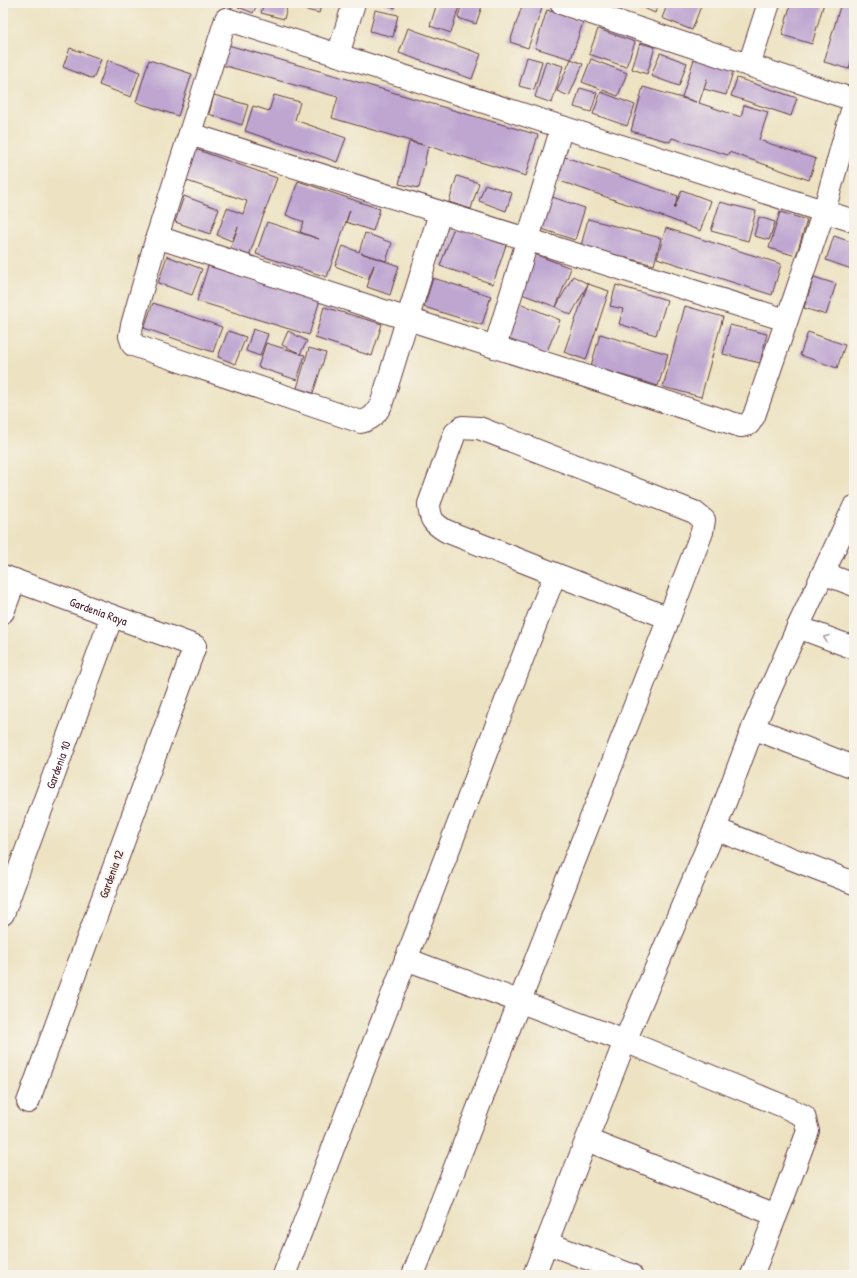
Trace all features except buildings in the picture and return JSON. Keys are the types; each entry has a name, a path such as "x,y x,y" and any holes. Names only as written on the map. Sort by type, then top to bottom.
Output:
{"street":[{"path":"338,55 354,3"},
{"path":"157,237 741,426 749,424 754,416 824,211 854,102 749,65 561,3"},
{"path":"749,65 769,3"},
{"path":"440,213 380,405 375,415 368,420 361,422 133,345 130,336 132,325 157,237 229,11 338,55 854,221"},
{"path":"495,347 529,241 562,127"},
{"path":"190,134 786,320"},
{"path":"413,1275 669,618 702,532 704,520 694,512 479,428 462,427 455,432 429,504 430,513 434,523 446,531 669,618"},
{"path":"534,1275 626,1041 715,829 753,728 854,507"},
{"path":"823,573 854,585"},
{"path":"284,1275 555,574"},
{"path":"3,612 9,578"},
{"name":"Gardenia Raya","path":"9,578 195,646"},
{"name":"Gardenia 10","path":"3,914 112,616"},
{"path":"798,627 854,648"},
{"name":"Gardenia 12","path":"28,1102 195,646"},
{"path":"753,728 854,767"},
{"path":"715,829 854,883"},
{"path":"406,959 626,1041 804,1116 808,1131 752,1275"},
{"path":"587,1140 776,1215"},
{"path":"547,1243 631,1275"}]}
